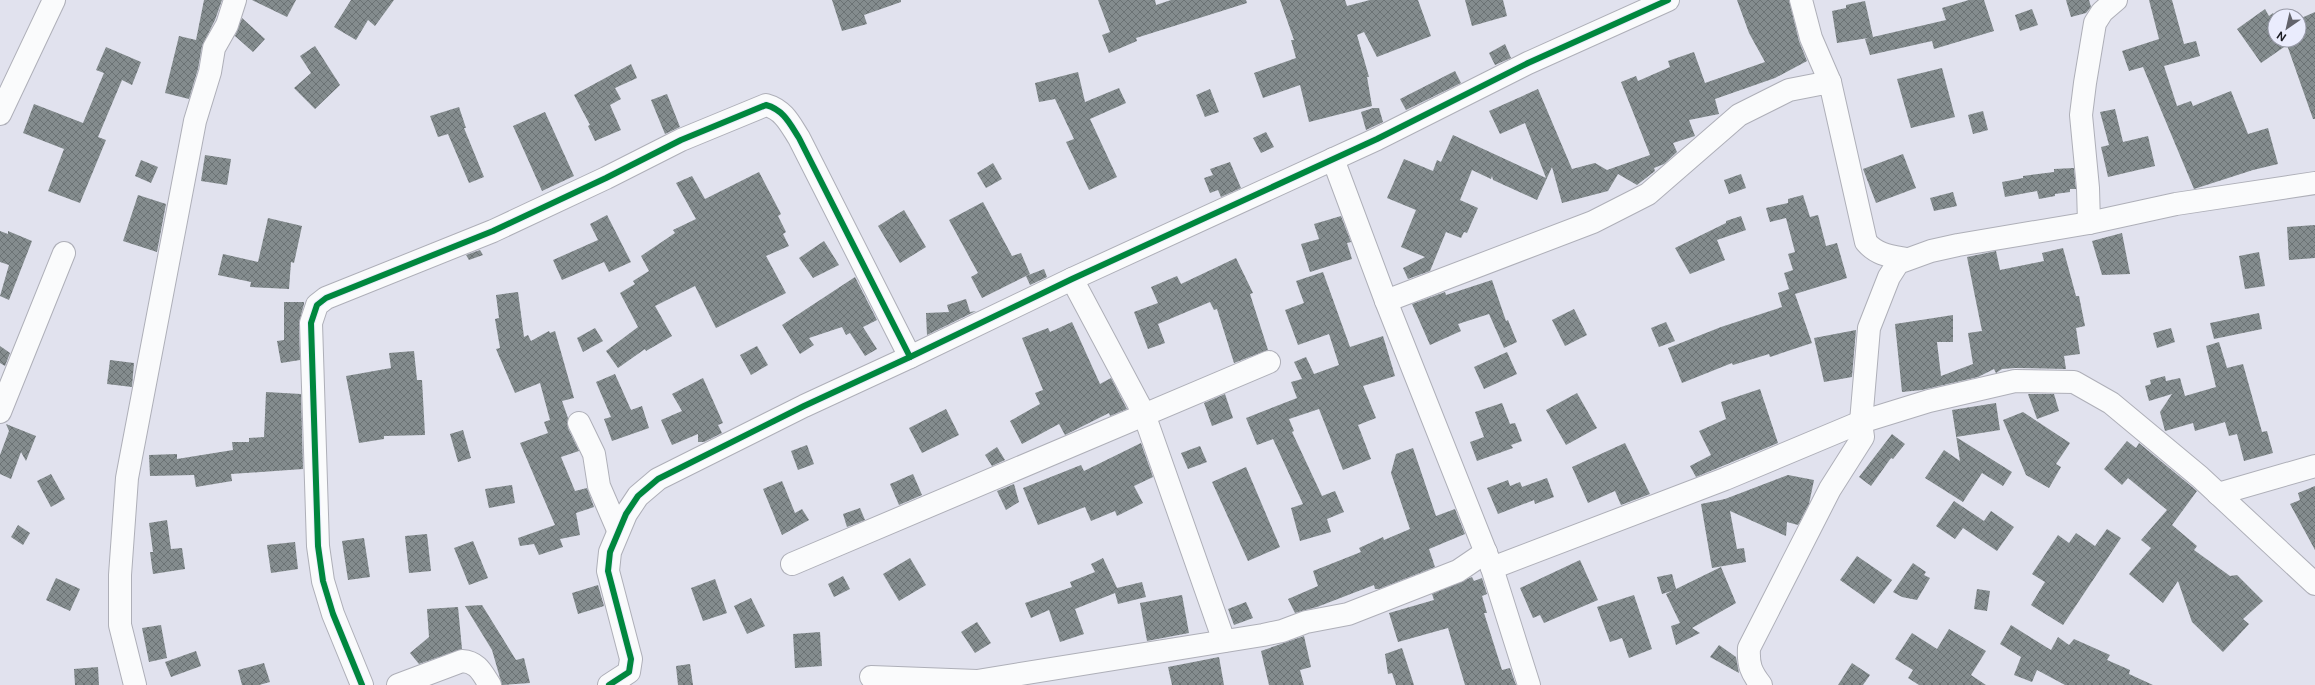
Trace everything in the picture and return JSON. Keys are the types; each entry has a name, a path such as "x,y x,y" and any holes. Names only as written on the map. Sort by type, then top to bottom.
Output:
{"main road":[{"path":"0,114 54,0"},
{"path":"135,685 120,625 120,575 127,478 195,121 210,72 214,48 228,25 235,0"},
{"path":"609,685 625,677 629,672 631,663 608,571 610,552 618,530 638,496 658,479 681,466 804,406 910,358 1072,279 1377,139 1535,60 1668,0"},
{"path":"1801,0 1811,38 1830,82 1866,242 1873,250 1881,254 1906,259"},
{"path":"2089,223 2088,188 2081,115 2084,83 2095,23 2102,12 2116,0"},
{"path":"1386,301 1593,222 1648,194 1739,115 1789,90 1830,82"},
{"path":"362,685 333,614 323,581 318,546 311,323 317,305 326,298 493,231 606,178 681,140 766,106 776,108 785,116 799,138 910,358"},
{"path":"1333,159 1386,301 1489,560 1529,685"},
{"path":"1761,685 1751,672 1748,663 1749,648 1830,489 1863,437 1861,422 1869,328 1894,267 1906,259 1931,251 1958,245 2089,223 2176,204 2315,183"},
{"path":"0,412 64,253"},
{"path":"1072,279 1144,414 1224,641"},
{"path":"792,564 1268,362"},
{"path":"871,677 978,682 1282,632 1306,622 1348,614 1458,571 1725,479 1861,422 1930,401 2015,381 2074,382 2111,403 2218,494 2315,584"},
{"path":"579,423 594,454 599,486 618,530"},
{"path":"2218,494 2315,466"},
{"path":"398,685 462,661 471,662 480,668 490,685"}],"building":[{"path":"204,0 222,0 215,20 202,46 198,69 189,99 165,93 179,36 196,40"},
{"path":"252,0 296,0 287,17"},
{"path":"351,0 394,0 375,26 368,20 356,40 334,27"},
{"path":"832,0 901,0 901,2 864,15 867,24 842,31"},
{"path":"1098,0 1155,0 1156,5 1171,0 1246,0 1247,3 1136,38 1137,41 1109,53 1102,35 1110,32"},
{"path":"1280,0 1345,0 1347,6 1370,0 1418,0 1431,36 1377,57 1364,32 1357,35 1369,77 1367,77 1372,106 1309,122 1300,85 1263,98 1254,73 1296,58 1291,40 1294,40"},
{"path":"1465,0 1503,0 1507,16 1472,26"},
{"path":"1737,0 1789,0 1799,41 1807,61 1775,78 1715,99 1719,114 1689,120 1695,136 1673,143 1677,152 1664,164 1654,168 1655,171 1637,185 1618,174 1608,191 1562,203 1552,167 1537,200 1493,180 1492,176 1491,179 1472,170 1460,200 1478,208 1467,233 1464,232 1461,238 1446,232 1430,271 1408,279 1403,268 1425,257 1401,247 1416,210 1387,198 1404,159 1433,171 1437,160 1441,162 1453,135 1546,178 1525,123 1500,134 1489,111 1538,89 1572,169 1595,163 1607,170 1650,155 1621,82 1636,76 1638,81 1670,67 1668,61 1694,52 1705,83 1765,62 1749,33"},
{"path":"1969,0 1984,0 1994,31 1934,49 1932,41 1870,55 1865,39 1868,38 1837,43 1832,11 1846,8 1846,5 1865,1 1873,37 1946,20 1942,8"},
{"path":"2066,0 2089,0 2091,7 2086,13 2071,17"},
{"path":"2149,0 2172,0 2184,44 2196,41 2200,56 2164,66 2177,106 2191,101 2193,106 2231,91 2248,134 2268,128 2278,164 2253,170 2194,189 2143,67 2129,71 2122,51 2159,39"},
{"path":"2032,9 2038,25 2020,31 2015,15"},
{"path":"2265,9 2267,12 2267,48 2283,48 2261,63 2237,29"},
{"path":"2315,12 2315,119 2313,119 2288,48 2307,48 2307,16"},
{"path":"242,18 265,39 253,52 235,36"},
{"path":"1505,44 1511,58 1495,65 1489,53"},
{"path":"315,46 340,85 315,109 294,88 311,73 300,56"},
{"path":"106,47 141,62 132,85 122,80 98,137 106,140 80,203 48,191 64,149 23,133 34,104 83,123 104,73 96,70"},
{"path":"631,64 637,78 615,88 621,99 610,105 621,130 595,141 588,126 590,125 574,95"},
{"path":"1942,68 1955,117 1911,128 1897,79"},
{"path":"1455,71 1461,83 1406,110 1400,99"},
{"path":"1078,72 1085,102 1119,88 1126,103 1090,119 1117,177 1089,190 1066,142 1074,139 1055,99 1039,102 1035,83"},
{"path":"1210,89 1219,112 1205,117 1196,95"},
{"path":"667,94 680,127 665,134 651,100"},
{"path":"459,107 466,128 464,128 484,177 469,183 448,134 438,137 430,116"},
{"path":"1373,108 1379,108 1383,122 1366,130 1361,112"},
{"path":"2115,109 2123,142 2148,136 2155,166 2108,177 2101,147 2109,145 2100,112"},
{"path":"1983,111 1988,130 1973,134 1968,115"},
{"path":"545,112 574,176 542,191 513,126"},
{"path":"1266,132 1274,147 1261,153 1253,138"},
{"path":"1903,154 1916,188 1876,203 1863,169"},
{"path":"205,155 231,159 227,185 201,181"},
{"path":"141,160 158,167 151,183 135,176"},
{"path":"1230,162 1241,188 1221,197 1218,190 1210,193 1204,178 1213,175 1210,169"},
{"path":"993,163 1002,179 986,188 977,173"},
{"path":"2074,168 2076,189 2070,189 2070,192 2055,194 2055,196 2039,199 2037,191 2005,197 2002,182 2023,178 2023,176 2054,172 2054,169"},
{"path":"759,172 781,214 778,216 786,232 783,234 789,246 766,256 786,293 716,328 695,286 655,306 672,336 646,351 645,349 618,368 606,351 638,327 620,293 635,284 633,281 649,271 641,256 675,233 673,230 696,219 676,183 692,176 705,199"},
{"path":"1741,174 1746,188 1729,194 1724,180"},
{"path":"1953,192 1957,206 1934,211 1930,198"},
{"path":"138,195 166,204 157,252 123,241"},
{"path":"1803,195 1810,217 1818,215 1826,246 1837,243 1847,278 1795,294 1812,343 1770,357 1769,354 1733,365 1732,363 1682,383 1668,348 1721,327 1782,307 1778,293 1789,289 1784,273 1793,270 1788,254 1795,252 1786,218 1770,222 1766,208 1788,203 1788,199"},
{"path":"983,202 1012,256 1021,253 1030,274 982,298 971,277 978,273 949,220"},
{"path":"904,210 926,247 900,263 878,226"},
{"path":"607,215 631,262 609,272 604,262 562,280 553,260 598,240 590,224"},
{"path":"1341,216 1351,242 1347,243 1352,259 1310,272 1301,244 1319,239 1314,224"},
{"path":"1741,216 1746,230 1717,240 1725,260 1690,274 1675,248 1726,223 1726,221"},
{"path":"268,218 302,226 294,263 291,262 289,289 250,287 251,282 218,275 223,254 258,262"},
{"path":"2315,225 2315,258 2289,260 2287,227"},
{"path":"0,231 8,234 8,231 32,241 9,300 0,296 9,265 0,262"},
{"path":"2122,233 2130,274 2102,275 2092,241"},
{"path":"824,241 839,265 813,278 799,258"},
{"path":"2063,248 2076,296 2079,296 2085,326 2076,328 2080,354 2064,356 2066,369 2015,368 2002,369 1996,373 1994,369 1978,377 1922,390 1902,392 1895,324 1953,315 1953,342 1937,342 1941,376 1973,364 1968,333 1982,331 1967,257 1996,251 2000,270 2044,261 2042,253"},
{"path":"480,250 483,255 469,260 466,255"},
{"path":"2259,252 2265,286 2245,289 2239,256"},
{"path":"1236,258 1253,293 1250,294 1268,350 1234,363 1217,309 1214,310 1210,302 1158,324 1165,343 1148,349 1134,312 1158,303 1151,287 1177,276 1181,284"},
{"path":"1044,269 1047,277 1030,285 1026,276"},
{"path":"1323,272 1350,347 1383,336 1395,376 1363,386 1376,418 1358,425 1371,459 1343,470 1319,409 1289,419 1294,431 1292,432 1322,496 1335,491 1344,512 1327,519 1331,532 1300,541 1291,508 1303,504 1273,439 1257,445 1246,418 1297,398 1291,382 1302,379 1294,362 1306,357 1314,374 1339,365 1329,334 1298,345 1285,310 1304,303 1296,281"},
{"path":"855,277 877,320 863,327 877,349 865,356 850,333 846,335 842,327 809,338 814,345 800,354 782,325"},
{"path":"1492,280 1506,321 1508,320 1517,342 1504,348 1489,314 1458,324 1461,331 1430,345 1412,304 1445,292 1446,295"},
{"path":"518,292 524,337 528,335 531,341 549,331 550,333 555,331 574,398 562,401 568,418 568,428 579,451 561,457 575,491 587,488 594,507 576,513 580,535 560,539 563,547 539,555 534,544 520,546 518,538 555,525 520,443 548,433 544,422 550,420 540,383 515,393 496,349 500,348 495,319 499,318 496,295"},
{"path":"966,299 970,312 976,311 927,335 926,313 949,312 947,305"},
{"path":"284,302 304,302 304,304 299,323 300,360 281,363 277,341 284,340"},
{"path":"1574,309 1587,335 1565,346 1552,320"},
{"path":"2259,313 2262,329 2214,339 2210,323"},
{"path":"1072,322 1100,384 1111,378 1127,409 1110,416 1109,413 1065,435 1059,424 1022,444 1010,421 1040,404 1035,393 1043,390 1022,338 1048,328 1050,332"},
{"path":"1666,322 1675,341 1659,347 1651,328"},
{"path":"595,328 603,341 583,352 577,338"},
{"path":"2171,328 2175,342 2157,348 2153,333"},
{"path":"1856,330 1852,377 1824,382 1814,338"},
{"path":"2219,342 2227,368 2243,364 2262,432 2267,431 2273,453 2244,461 2237,434 2229,436 2225,422 2195,431 2193,423 2165,431 2160,412 2172,394 2149,401 2145,386 2151,384 2150,380 2165,376 2166,381 2180,378 2185,396 2216,387 2206,346"},
{"path":"0,346 10,353 5,366 0,363"},
{"path":"757,346 768,365 751,375 740,355"},
{"path":"414,351 417,380 422,380 425,435 384,436 384,439 359,443 346,376 391,368 389,353"},
{"path":"1507,352 1517,374 1484,389 1474,367"},
{"path":"110,360 134,363 132,387 107,384"},
{"path":"615,374 631,410 642,406 649,428 612,441 604,419 611,417 596,382"},
{"path":"703,378 723,423 718,425 722,433 704,442 698,442 698,434 672,445 661,420 682,411 672,394"},
{"path":"1760,389 1778,443 1696,477 1690,466 1711,455 1699,431 1726,419 1721,402"},
{"path":"266,392 301,394 303,469 231,474 232,481 196,487 194,475 150,476 149,455 177,454 177,459 233,450 232,442 249,442 249,438 264,437"},
{"path":"1577,393 1597,428 1566,445 1546,410"},
{"path":"1225,394 1233,418 1212,426 1204,403"},
{"path":"2028,394 2054,394 2059,411 2037,419"},
{"path":"1502,403 1510,424 1515,423 1522,441 1511,445 1513,448 1477,461 1470,442 1484,437 1475,412"},
{"path":"1996,403 2000,430 1956,437 1952,410"},
{"path":"946,409 959,435 922,453 909,428"},
{"path":"2023,412 2070,443 2056,464 2061,467 2049,488 2026,475 2003,420"},
{"path":"6,424 36,436 26,461 21,452 11,479 0,474 0,455 9,431"},
{"path":"463,430 471,458 458,462 450,434"},
{"path":"1892,434 1905,444 1893,459 1891,458 1871,486 1859,477"},
{"path":"1956,437 2012,472 2003,486 1982,473 1963,502 1925,478 1944,450 1960,461"},
{"path":"2127,441 2136,448 2139,443 2197,491 2172,525 2197,546 2194,550 2230,576 2237,575 2263,601 2243,619 2249,624 2223,652 2192,622 2178,581 2163,603 2129,574 2151,548 2141,540 2167,510 2128,478 2122,485 2104,469"},
{"path":"1141,443 1153,477 1134,486 1143,503 1117,516 1115,511 1091,521 1085,507 1038,525 1023,488 1081,465 1084,471"},
{"path":"1625,443 1650,494 1621,505 1615,491 1588,503 1572,467"},
{"path":"807,445 814,464 798,470 791,451"},
{"path":"1200,446 1207,462 1188,469 1181,453"},
{"path":"997,447 1005,460 992,466 985,455"},
{"path":"1413,448 1436,516 1455,509 1465,534 1429,549 1435,567 1379,589 1375,589 1374,585 1317,607 1295,613 1288,599 1318,586 1313,571 1361,552 1359,548 1383,537 1384,540 1410,529 1391,473 1396,454"},
{"path":"1246,467 1280,547 1248,561 1212,482"},
{"path":"51,474 65,499 51,507 37,481"},
{"path":"913,474 922,495 899,505 890,484"},
{"path":"1788,475 1814,480 1809,504 1798,525 1787,522 1786,536 1730,511 1737,549 1744,548 1746,562 1712,568 1701,504 1725,499"},
{"path":"1547,478 1554,497 1535,504 1534,500 1498,514 1487,488 1508,480 1510,486 1520,482 1522,487"},
{"path":"782,481 795,513 802,509 809,520 782,535 763,489"},
{"path":"1014,484 1019,502 1006,510 997,491"},
{"path":"512,485 515,503 489,508 485,489"},
{"path":"2315,486 2315,550 2290,504 2300,500 2298,493"},
{"path":"1954,501 1984,521 1991,511 2014,527 1997,551 1963,528 1955,539 1936,526"},
{"path":"860,508 865,520 847,527 843,514"},
{"path":"167,520 171,549 182,548 185,569 153,574 150,552 153,552 149,523"},
{"path":"18,525 30,533 23,545 11,537"},
{"path":"2107,529 2121,538 2063,625 2031,605 2045,582 2032,574 2058,535 2069,543 2076,533 2095,546"},
{"path":"427,534 431,571 409,573 405,536"},
{"path":"364,538 370,577 348,580 342,541"},
{"path":"473,541 488,578 469,585 454,548"},
{"path":"295,542 298,569 271,573 267,545"},
{"path":"1857,556 1892,580 1874,604 1840,580"},
{"path":"910,558 926,585 899,601 883,574"},
{"path":"1103,558 1117,588 1142,582 1146,597 1118,604 1115,593 1075,609 1084,634 1060,642 1049,610 1031,618 1025,603 1072,587 1070,582 1095,572 1091,564"},
{"path":"1580,560 1598,600 1544,623 1540,615 1533,618 1520,588"},
{"path":"1913,563 1926,572 1924,575 1930,578 1917,600 1902,597 1893,592"},
{"path":"1721,567 1736,603 1692,628 1700,633 1676,645 1671,626 1680,623 1666,594 1672,591 1662,594 1657,577 1672,574 1676,589"},
{"path":"843,576 850,589 834,597 828,584"},
{"path":"1472,577 1474,581 1482,578 1487,594 1482,596 1487,613 1484,613 1502,670 1510,668 1516,685 1465,685 1448,628 1398,642 1389,613 1434,600 1432,594"},
{"path":"56,578 80,589 70,611 46,600"},
{"path":"715,579 727,613 703,621 691,588"},
{"path":"598,585 604,606 578,614 572,593"},
{"path":"1977,589 1990,591 1987,611 1974,609"},
{"path":"1182,595 1189,633 1147,641 1140,603"},
{"path":"1634,595 1652,649 1629,658 1622,638 1610,642 1597,607"},
{"path":"751,598 765,626 747,634 734,606"},
{"path":"1246,602 1253,618 1234,625 1228,609"},
{"path":"482,605 516,660 524,658 530,683 502,685 492,650 465,606"},
{"path":"458,607 462,649 419,664 410,653 429,637 427,609"},
{"path":"977,622 991,643 975,653 961,632"},
{"path":"161,625 167,658 149,662 142,628"},
{"path":"2011,625 2051,650 2058,637 2069,645 2074,639 2110,655 2107,660 2130,670 2129,674 2153,685 2065,685 2037,670 2032,682 2014,675 2021,657 2000,644"},
{"path":"1949,629 1986,651 1971,675 1986,685 1919,685 1908,678 1913,670 1895,659 1912,633 1937,649"},
{"path":"820,632 822,666 795,668 793,634"},
{"path":"1304,636 1311,667 1300,670 1304,685 1269,685 1261,651"},
{"path":"1719,645 1736,657 1739,673 1710,657"},
{"path":"1402,648 1414,685 1396,685 1392,673 1388,674 1385,654"},
{"path":"196,651 201,666 171,677 165,662"},
{"path":"1219,657 1224,685 1172,685 1168,667"},
{"path":"264,663 270,682 259,685 242,685 238,670"},
{"path":"1852,663 1870,675 1863,685 1838,685"},
{"path":"690,664 693,685 678,685 676,666"},
{"path":"98,667 99,685 75,685 74,669"}],"cycle path":[{"path":"609,685 629,672 631,659 608,571 610,552 626,514 638,496 658,479 804,406 1072,279 1377,139 1528,63 1668,0"},
{"path":"362,685 333,614 323,581 318,546 311,323 317,305 326,298 493,231 606,178 681,140 766,105 782,114 799,138 910,357"}]}
